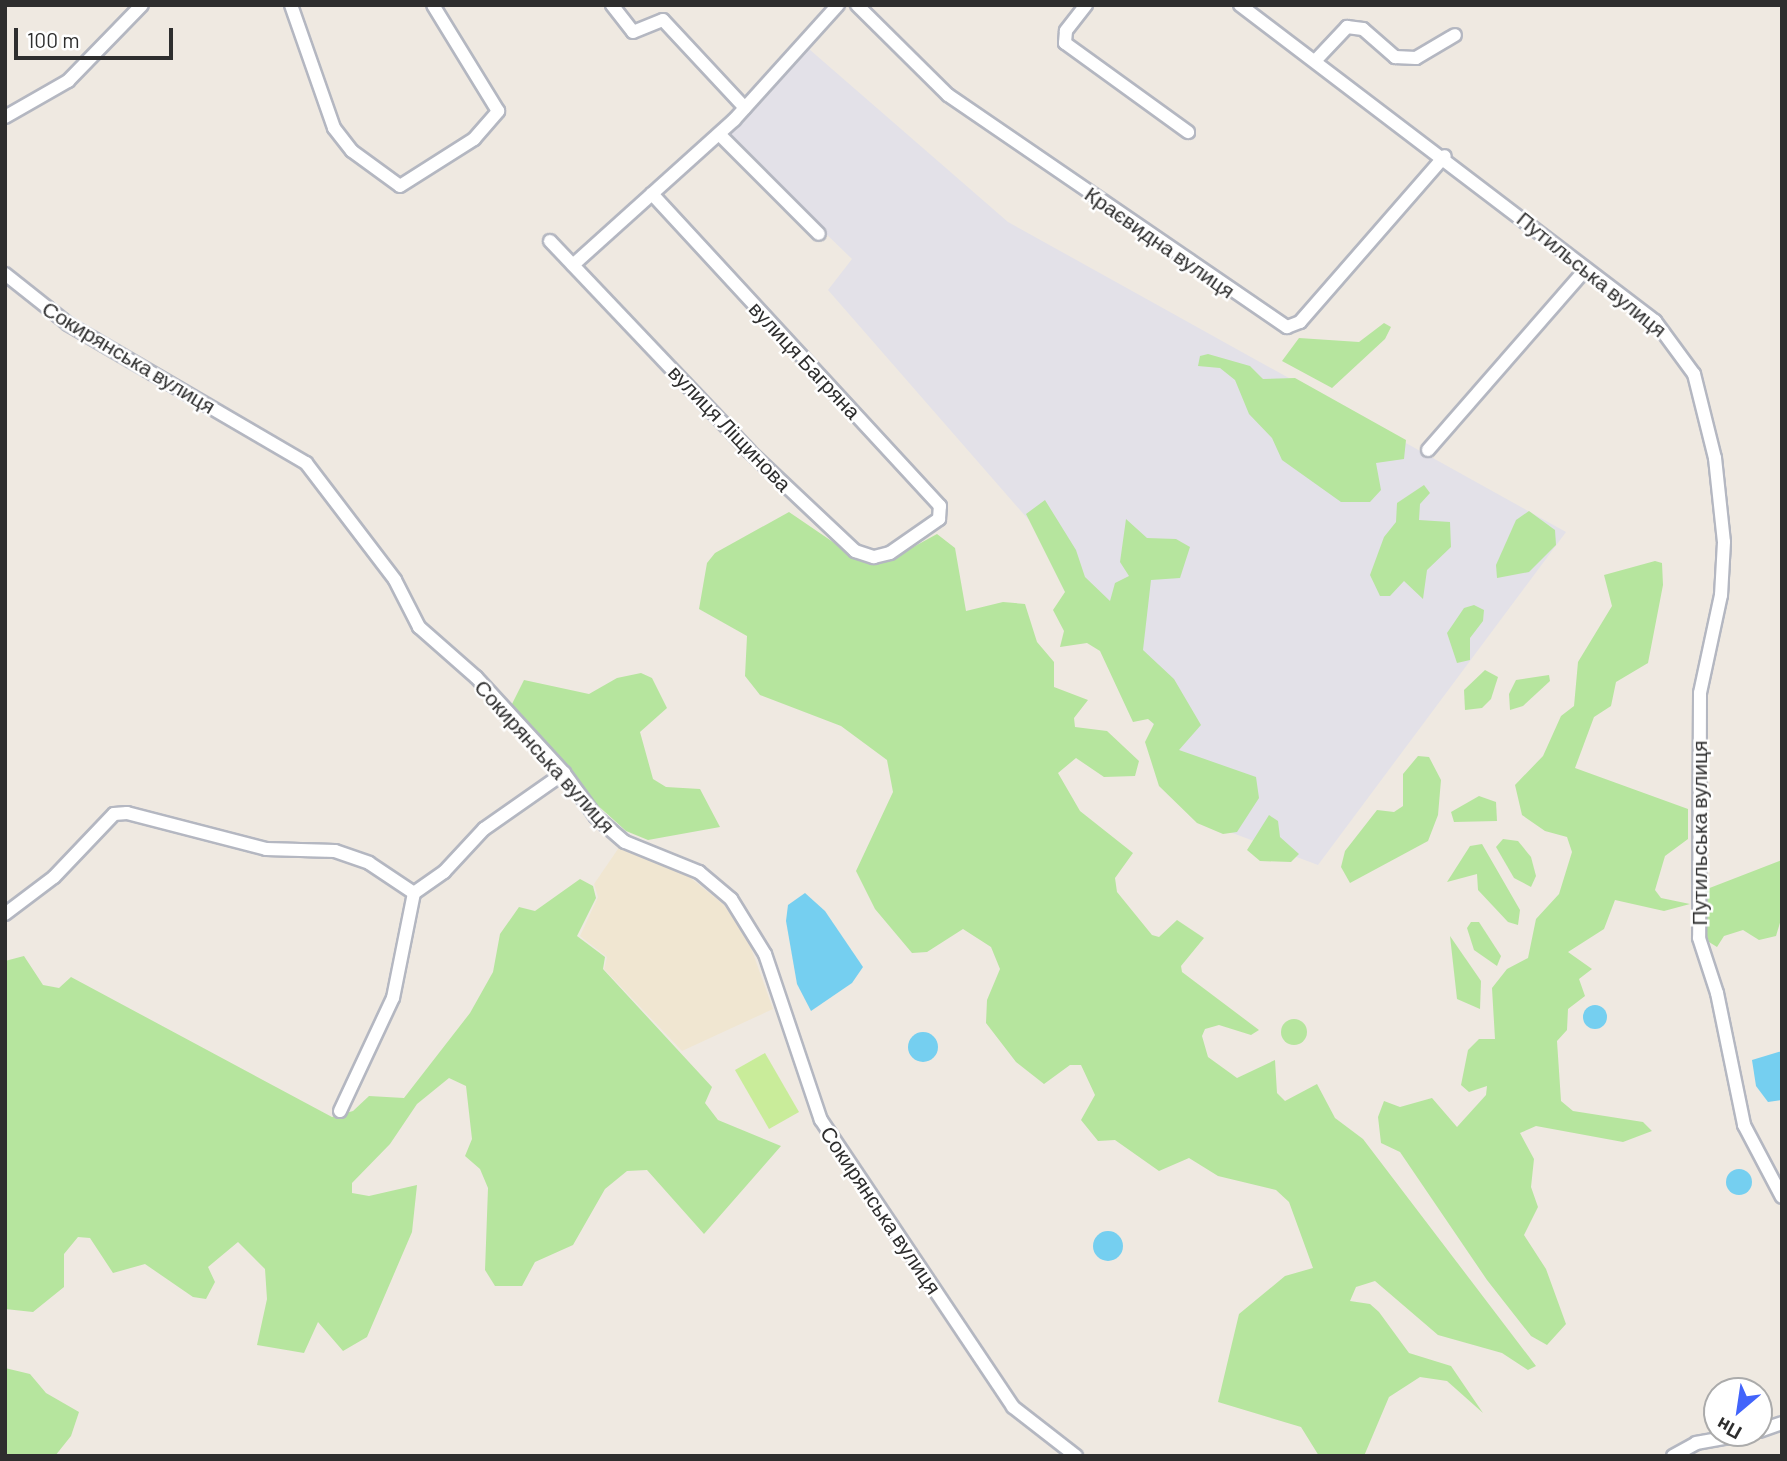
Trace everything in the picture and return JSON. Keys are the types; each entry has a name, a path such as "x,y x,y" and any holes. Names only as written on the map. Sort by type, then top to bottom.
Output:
{"street":[{"path":"5,117 68,81 142,5"},
{"path":"291,5 334,128 378,174 400,186 474,139 498,111 433,5"},
{"path":"611,5 633,32 663,20 745,108"},
{"path":"573,265 719,134 838,5"},
{"name":"Краєвидна вулиця","path":"857,5 948,95 1287,327 1300,322 1444,156"},
{"path":"1086,5 1066,31 1065,43 1188,132"},
{"name":"Путильська вулиця","path":"1240,5 1444,156 1586,268 1674,341 1694,374 1710,432 1724,541 1721,595 1700,693 1699,938 1717,993 1741,1117 1782,1198"},
{"path":"1315,61 1347,27 1363,29 1395,57 1416,58 1455,35"},
{"path":"719,134 819,234"},
{"name":"вулиця Багряна","path":"652,194 940,506 942,517 929,527"},
{"name":"вулиця Ліщинова","path":"550,241 748,450 855,551 874,557 890,553 929,527"},
{"path":"1427,450 1586,268"},
{"name":"Сокирянська вулиця","path":"7,282 68,324 306,463 395,580 419,627 476,677 564,773 617,836 699,872 745,917 765,954 821,1120 1013,1407 1076,1456"},
{"path":"340,1111 393,998 414,893 444,872 484,829 564,773"},
{"path":"5,914 54,877 114,814 127,813 266,849 335,851 369,863 414,893"},
{"path":"1673,1456 1703,1442"}],"shaded area":[{"path":"809,49 1008,222 1566,532 1318,865 1203,822 1059,540 1027,518 828,290 852,259 724,135"},
{"path":"620,846 687,875 723,904 746,934 773,1009 682,1051 604,969 607,957 580,936 598,897 594,884"}],"green space":[{"path":"1384,323 1391,327 1385,339 1332,388 1282,361 1299,338 1359,342"},
{"path":"1208,354 1250,366 1263,379 1295,378 1406,440 1404,459 1376,463 1381,490 1370,502 1341,502 1282,460 1272,438 1249,414 1235,380 1220,368 1198,366 1200,356"},
{"path":"1424,485 1430,493 1420,504 1419,520 1450,522 1451,547 1427,570 1423,599 1404,581 1390,596 1380,596 1370,575 1384,537 1396,522 1397,503"},
{"path":"1045,500 1076,550 1085,577 1110,601 1115,583 1129,576 1120,562 1126,519 1147,538 1176,539 1190,547 1180,578 1151,580 1143,650 1174,679 1201,725 1179,750 1256,777 1259,798 1237,832 1223,834 1197,823 1159,786 1145,742 1154,724 1148,719 1133,722 1100,651 1087,643 1060,647 1064,631 1053,610 1065,592 1026,514"},
{"path":"1529,511 1555,530 1556,545 1529,572 1497,578 1496,565 1516,520"},
{"path":"789,512 852,555 895,557 937,534 955,548 966,611 1003,602 1025,604 1037,642 1054,662 1054,687 1088,700 1074,718 1075,727 1107,731 1139,761 1135,776 1104,777 1076,758 1058,773 1080,811 1133,853 1115,878 1117,892 1152,935 1159,937 1177,920 1204,938 1181,966 1182,972 1259,1030 1251,1035 1219,1025 1205,1029 1202,1036 1208,1057 1237,1078 1275,1060 1277,1093 1285,1101 1317,1084 1335,1118 1363,1139 1536,1366 1528,1370 1502,1353 1438,1335 1375,1281 1356,1287 1350,1301 1370,1304 1409,1353 1451,1366 1483,1413 1447,1381 1420,1377 1389,1397 1364,1456 1319,1456 1301,1427 1218,1402 1239,1314 1285,1276 1313,1268 1289,1202 1276,1190 1218,1176 1189,1158 1159,1171 1115,1140 1098,1141 1081,1120 1095,1095 1081,1065 1070,1065 1044,1084 1016,1062 986,1023 987,1000 1000,969 991,947 963,929 927,952 912,953 875,909 856,871 893,792 887,760 841,726 760,695 745,676 747,636 699,609 707,563 715,553"},
{"path":"1655,561 1662,563 1663,585 1648,663 1616,682 1611,706 1594,717 1575,768 1688,809 1688,839 1665,856 1655,890 1661,898 1690,904 1664,911 1615,900 1604,929 1568,952 1592,969 1579,979 1585,996 1568,1009 1567,1030 1557,1041 1561,1101 1573,1111 1643,1122 1652,1131 1623,1142 1536,1126 1520,1133 1534,1159 1531,1187 1538,1207 1524,1235 1546,1269 1566,1324 1547,1345 1531,1336 1487,1280 1400,1152 1381,1143 1378,1117 1384,1101 1400,1107 1432,1098 1457,1127 1486,1095 1487,1086 1469,1092 1461,1085 1468,1050 1479,1039 1495,1039 1492,988 1507,969 1528,958 1536,919 1559,894 1572,852 1567,837 1545,831 1522,815 1515,785 1543,756 1561,716 1574,706 1578,662 1612,606 1604,575"},
{"path":"1474,605 1484,610 1483,621 1470,638 1470,660 1457,663 1447,633 1464,608"},
{"path":"1485,670 1498,677 1491,699 1482,708 1465,710 1464,690"},
{"path":"641,673 652,678 667,708 640,732 653,779 666,787 700,789 720,827 648,840 626,831 584,793 511,706 524,680 589,694 617,678"},
{"path":"1549,675 1550,681 1523,706 1510,710 1509,694 1516,680"},
{"path":"1418,756 1429,757 1441,780 1438,815 1428,841 1350,883 1341,867 1345,851 1377,810 1394,812 1403,806 1403,774"},
{"path":"1479,796 1496,802 1497,821 1454,822 1451,812"},
{"path":"1269,815 1278,821 1280,837 1299,854 1291,862 1260,861 1247,850"},
{"path":"1503,839 1518,841 1531,857 1536,876 1531,887 1514,878 1496,847"},
{"path":"1482,844 1520,910 1518,925 1508,922 1478,890 1477,874 1447,882 1470,846"},
{"path":"1782,860 1782,916 1776,936 1759,940 1743,930 1724,936 1717,947 1709,942 1704,927 1707,889"},
{"path":"580,879 593,886 596,898 577,936 605,957 603,969 712,1087 705,1103 718,1120 781,1146 704,1234 647,1170 627,1171 605,1189 573,1245 535,1262 522,1286 495,1286 485,1270 488,1188 480,1169 465,1156 472,1139 466,1086 449,1078 417,1104 390,1144 352,1183 352,1193 369,1196 417,1185 412,1232 367,1337 343,1351 318,1322 304,1353 257,1345 267,1299 265,1269 238,1242 208,1267 215,1282 206,1299 193,1297 145,1264 113,1273 90,1238 78,1237 64,1254 64,1287 33,1312 5,1309 5,961 24,956 43,985 59,988 71,977 332,1117 353,1111 369,1096 404,1098 470,1013 493,972 500,934 519,907 535,911"},
{"path":"1471,922 1479,922 1501,956 1497,966 1474,950 1467,928"},
{"path":"1450,936 1481,981 1480,1009 1457,999"},
{"path":"1294,1019 1303,1023 1307,1032 1303,1041 1294,1045 1285,1041 1281,1032 1285,1023"},
{"path":"765,1053 799,1112 769,1129 735,1070"},
{"path":"5,1368 30,1374 46,1393 79,1412 71,1436 55,1456 5,1456"}],"water":[{"path":"805,893 825,911 863,967 852,983 811,1011 797,984 786,921 788,905"},
{"path":"1595,1005 1604,1008 1607,1017 1604,1026 1595,1029 1586,1026 1583,1017 1586,1008"},
{"path":"923,1032 929,1033 937,1041 937,1053 929,1061 923,1062 917,1061 909,1053 908,1047 909,1041 917,1033"},
{"path":"1782,1051 1782,1100 1768,1102 1756,1086 1752,1060"},
{"path":"1739,1169 1748,1173 1752,1182 1748,1191 1739,1195 1730,1191 1726,1182 1730,1173"},
{"path":"1108,1231 1114,1232 1122,1240 1122,1252 1114,1260 1108,1261 1102,1260 1094,1252 1093,1246 1094,1240 1102,1232"}]}
